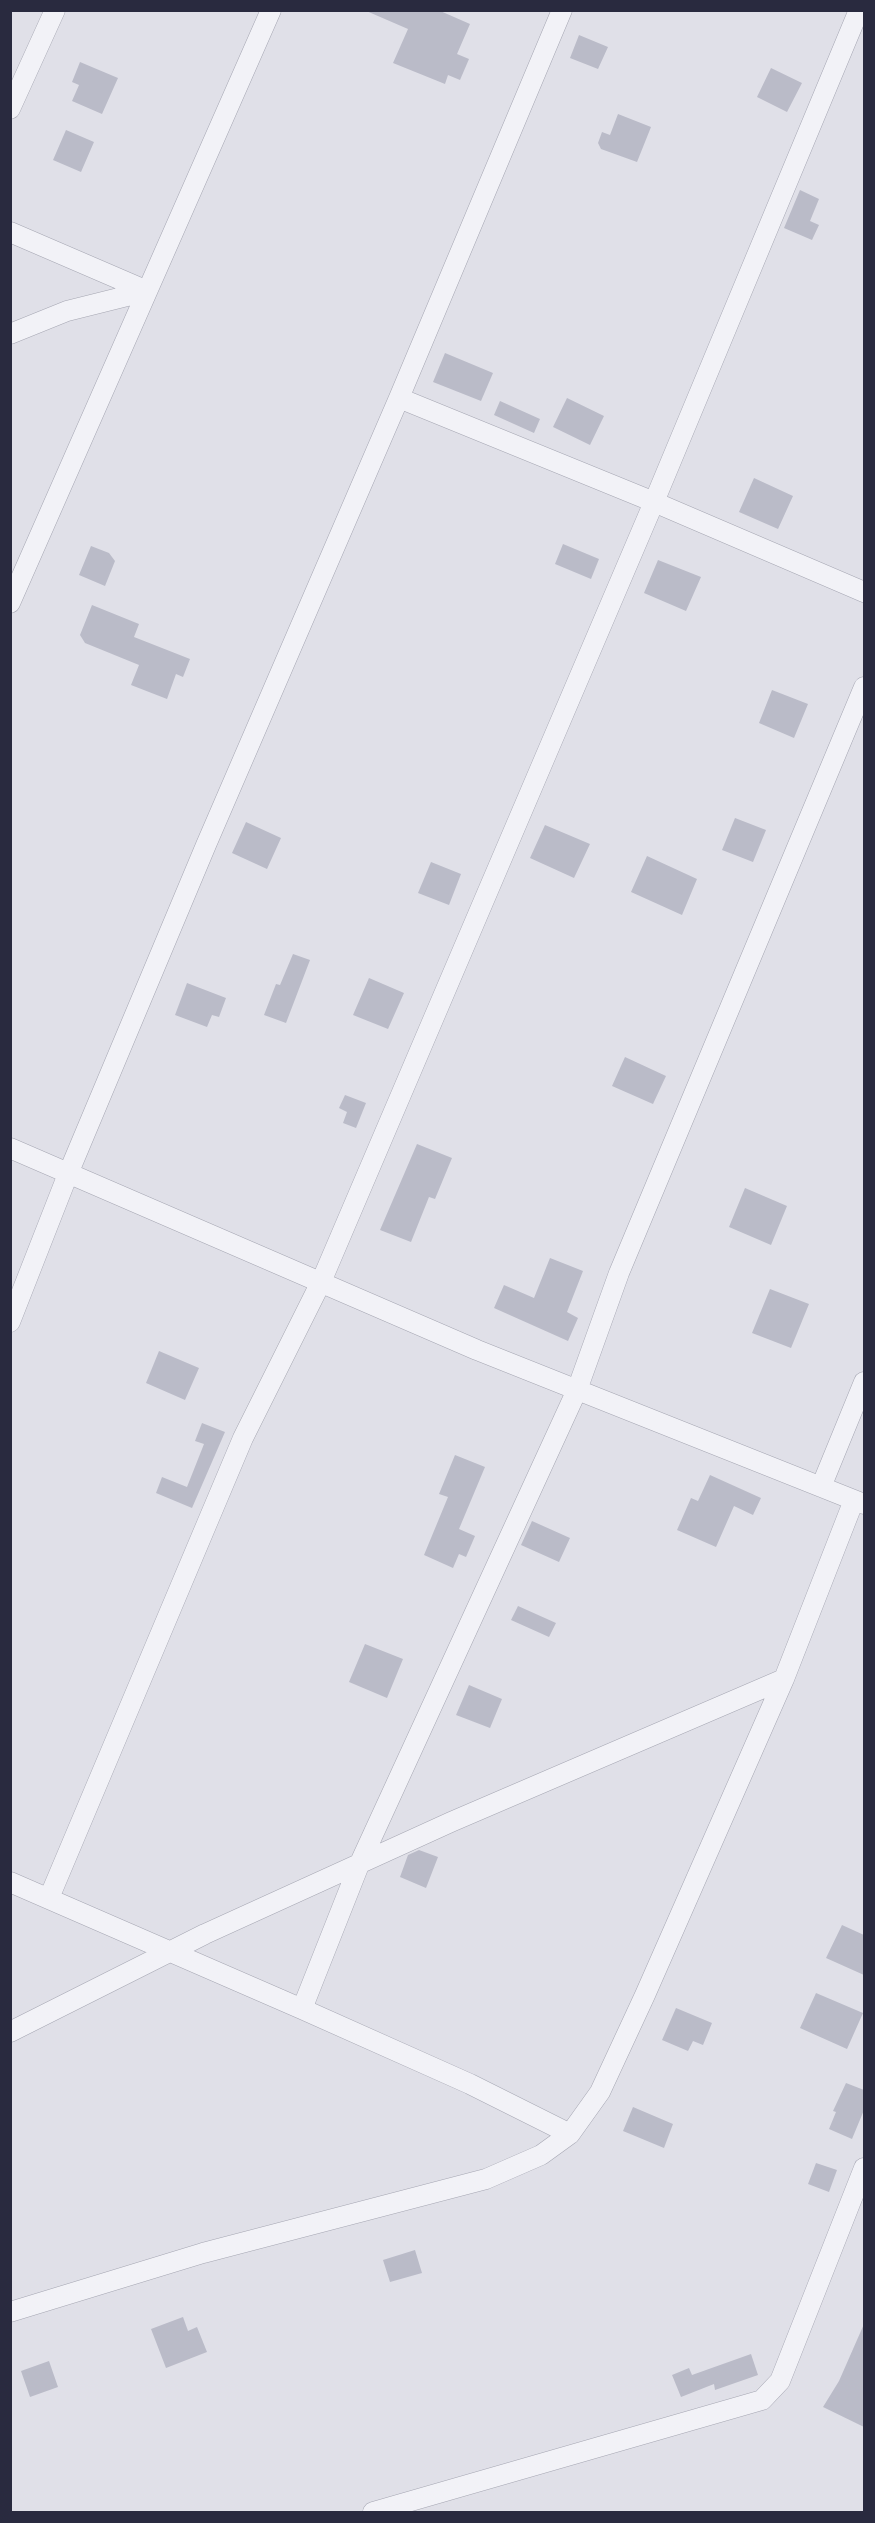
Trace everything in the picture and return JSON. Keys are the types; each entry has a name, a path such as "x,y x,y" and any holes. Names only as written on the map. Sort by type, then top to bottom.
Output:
{"street":[{"path":"10,109 55,10"},
{"path":"10,603 271,10"},
{"path":"10,1322 68,1174 206,845 399,398 562,10"},
{"path":"49,1898 243,1438 321,1282 654,502 859,10"},
{"path":"10,232 147,291"},
{"path":"10,334 67,311 147,291"},
{"path":"399,398 654,502 864,592"},
{"path":"302,2009 358,1865 576,1390 623,1263 864,687"},
{"path":"10,1148 576,1390 859,1502 784,1679 630,2028 600,2092 570,2134 541,2155 486,2179 203,2253 10,2312"},
{"path":"821,1487 864,1382"},
{"path":"10,2032 171,1952 451,1822 784,1679"},
{"path":"10,1882 470,2084 570,2134"},
{"path":"373,2512 762,2400 780,2381 864,2168"}],"building":[{"path":"364,10 438,10 470,24 457,54 469,59 460,80 448,75 445,84 393,63 408,29"},
{"path":"579,35 608,47 598,69 570,58"},
{"path":"80,62 118,78 102,114 72,101 79,85 72,82"},
{"path":"771,68 802,83 787,112 757,97"},
{"path":"618,114 651,127 637,162 601,149 598,143 602,132 610,135"},
{"path":"66,130 94,142 81,172 53,160"},
{"path":"800,190 819,199 810,221 819,225 812,240 784,228"},
{"path":"445,353 493,373 481,401 433,382"},
{"path":"567,398 604,416 590,445 553,427"},
{"path":"500,401 540,419 534,433 494,415"},
{"path":"754,478 793,496 778,529 739,512"},
{"path":"563,544 599,559 591,579 555,564"},
{"path":"91,546 109,553 115,561 105,586 79,575"},
{"path":"658,560 701,577 686,611 644,593"},
{"path":"92,605 139,624 134,637 190,659 183,677 176,674 167,699 131,685 139,665 85,643 80,635"},
{"path":"772,690 808,704 794,738 759,723"},
{"path":"735,818 766,830 753,862 722,850"},
{"path":"246,822 281,838 267,869 232,853"},
{"path":"545,825 590,844 574,878 530,858"},
{"path":"647,856 697,879 682,915 631,892"},
{"path":"431,862 461,874 449,905 418,893"},
{"path":"293,954 310,960 286,1023 264,1015 276,984 280,985"},
{"path":"369,978 404,993 388,1029 353,1015"},
{"path":"187,983 226,998 219,1017 212,1015 207,1027 175,1015"},
{"path":"625,1057 666,1076 653,1104 612,1086"},
{"path":"345,1095 366,1103 356,1128 343,1123 347,1112 339,1108"},
{"path":"417,1144 452,1158 435,1199 429,1197 411,1242 380,1230"},
{"path":"745,1188 787,1206 771,1245 729,1227"},
{"path":"550,1258 583,1271 567,1312 578,1318 568,1341 494,1308 504,1285 534,1298"},
{"path":"770,1289 809,1304 791,1348 752,1333"},
{"path":"159,1351 199,1368 185,1400 146,1383"},
{"path":"202,1423 225,1432 192,1508 156,1493 162,1477 187,1487 204,1444 195,1441"},
{"path":"455,1455 485,1467 459,1529 475,1536 466,1557 459,1554 453,1568 424,1555 448,1497 439,1494"},
{"path":"710,1475 761,1498 753,1515 734,1506 716,1547 677,1530 691,1498 698,1501"},
{"path":"532,1521 570,1538 559,1562 521,1545"},
{"path":"518,1606 556,1623 549,1637 511,1620"},
{"path":"365,1644 403,1659 387,1698 349,1682"},
{"path":"469,1685 502,1699 490,1728 456,1715"},
{"path":"419,1850 438,1857 426,1888 400,1877 408,1855"},
{"path":"842,1925 864,1935 864,1975 826,1958"},
{"path":"816,1993 863,2013 847,2049 800,2028"},
{"path":"676,2008 712,2023 703,2045 693,2041 688,2051 662,2040"},
{"path":"846,2083 864,2090 864,2110 852,2139 829,2129 836,2112 833,2111"},
{"path":"633,2107 673,2124 664,2148 623,2131"},
{"path":"816,2163 837,2170 829,2192 808,2184"},
{"path":"415,2250 422,2273 390,2282 383,2260"},
{"path":"183,2317 188,2331 197,2327 207,2352 166,2368 151,2329"},
{"path":"864,2324 864,2427 823,2407 839,2381"},
{"path":"751,2354 758,2375 715,2390 714,2384 681,2397 672,2375 689,2368 692,2375"},
{"path":"49,2361 58,2387 30,2397 21,2371"}]}
